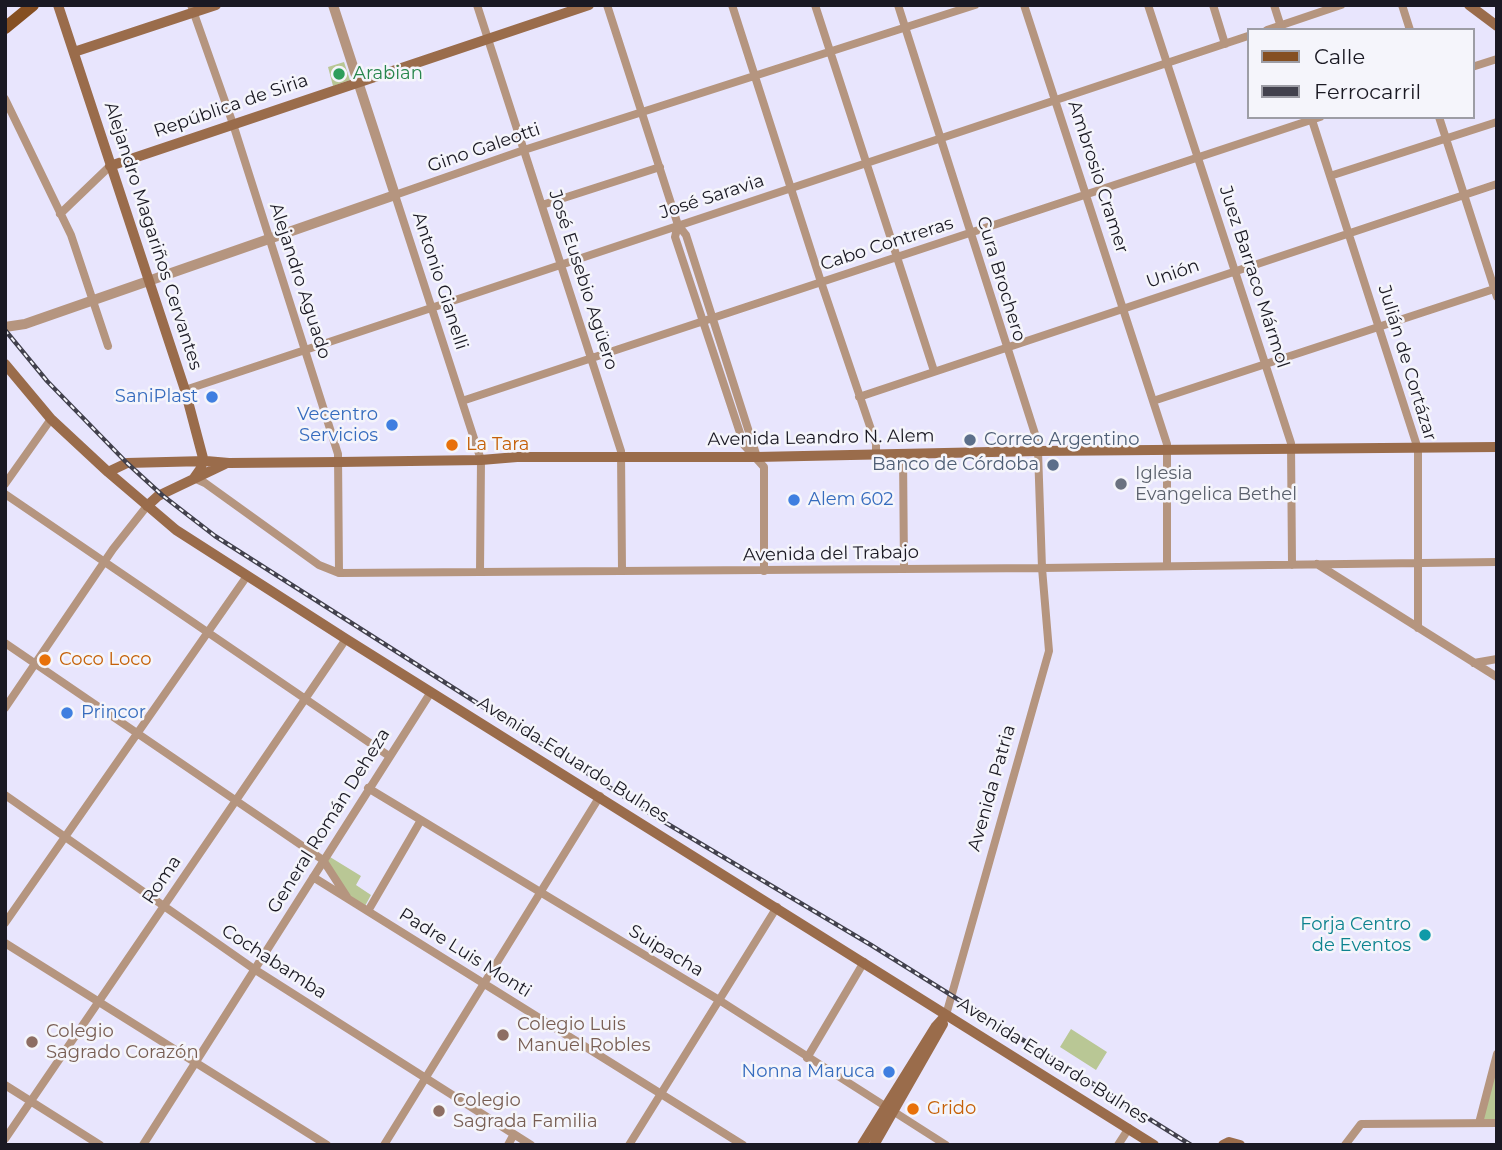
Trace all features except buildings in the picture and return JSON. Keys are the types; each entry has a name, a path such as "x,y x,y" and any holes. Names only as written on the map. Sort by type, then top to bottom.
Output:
{"main road":[{"path":"5,27 33,5"},
{"name":"Alejandro Magariños Cervantes","path":"58,5 185,390 203,461"},
{"path":"74,52 192,9 216,5"},
{"name":"República de Siria","path":"110,166 589,5"},
{"path":"1469,5 1497,26"},
{"name":"Avenida Eduardo Bulnes","path":"5,364 51,419 176,530 1154,1145"},
{"name":"Avenida Leandro N. Alem","path":"108,472 127,463 203,461 339,462 517,457 757,457 1038,451 1497,447"},
{"path":"194,478 203,461"},
{"name":"Avenida Leandro N. Alem","path":"147,506 158,496 229,463"},
{"name":"Avenida Patria","path":"862,1145 890,1110 941,1030 946,1015"},
{"name":"Avenida Patria","path":"875,1144 890,1110"},
{"path":"1223,1145 1229,1142 1240,1145"}],"street":[{"name":"Antonio Gianelli","path":"332,5 481,460 480,572"},
{"name":"José Eusebio Agüero","path":"477,5 623,458 622,571"},
{"path":"607,5 678,225 675,237 708,319 744,445 764,467 764,571"},
{"path":"732,5 876,444 876,455"},
{"path":"815,5 934,371"},
{"name":"Cura Brochero","path":"898,5 1038,451 1042,568"},
{"name":"Gino Galeotti","path":"5,327 25,324 524,150 975,5"},
{"name":"Ambrosio Cramer","path":"1024,5 1124,307 1167,450 1167,566"},
{"name":"Juez Barraco Mármol","path":"1147,5 1292,449 1292,565"},
{"path":"1213,5 1225,44"},
{"path":"1274,5 1281,28 1341,5"},
{"path":"1402,5 1409,28"},
{"name":"Alejandro Aguado","path":"192,9 233,124 306,349 339,462 339,573"},
{"name":"José Saravia","path":"185,390 1246,37"},
{"path":"1474,66 1497,59"},
{"path":"5,99 71,235 108,345"},
{"name":"Cabo Contreras","path":"463,401 1311,119"},
{"name":"Julián de Cortázar","path":"1314,119 1418,449 1418,628"},
{"path":"1153,401 1496,291 1439,119"},
{"path":"1330,176 1497,122"},
{"name":"República de Siria","path":"60,214 110,166"},
{"path":"542,205 660,167"},
{"name":"Unión","path":"859,397 1497,184"},
{"path":"5,484 51,419"},
{"path":"903,454 904,569"},
{"name":"Avenida del Trabajo","path":"194,478 205,483 319,565 339,573 1497,562"},
{"path":"5,494 389,756"},
{"path":"5,708 104,563 147,506"},
{"path":"1317,564 1497,677"},
{"name":"Avenida Patria","path":"946,1015 1010,784 1048,660 1042,568"},
{"path":"5,923 247,576"},
{"name":"Roma","path":"5,1139 346,639"},
{"path":"5,643 323,860 349,900"},
{"path":"1474,663 1497,659"},
{"name":"General Román Deheza","path":"143,1145 430,692"},
{"name":"Suipacha","path":"368,788 719,1000 946,1145"},
{"name":"Cochabamba","path":"5,795 254,969 531,1145"},
{"path":"384,1145 600,796"},
{"path":"368,911 421,820"},
{"name":"Padre Luis Monti","path":"313,877 743,1145"},
{"path":"629,1145 777,908"},
{"path":"5,943 327,1145"},
{"path":"807,1058 864,962"},
{"path":"1479,1123 1496,1058"},
{"path":"5,1085 100,1145"},
{"path":"1345,1145 1361,1124 1497,1123"},
{"path":"1118,1145 1129,1128"},
{"path":"508,1145 514,1135"}],"green space":[{"name":"Arabian","path":"344,62 350,80 333,86 328,67"},
{"path":"330,857 361,876 356,885 371,895 365,906 350,899 326,862"},
{"path":"1071,1029 1107,1052 1096,1070 1060,1047"},
{"path":"1497,1061 1497,1123 1479,1123"}],"railway":[{"path":"5,330 47,381 127,463 162,495 215,536 656,817 871,945 1191,1145"}],"place":[{"name":"Arabian","path":"339,74"},
{"name":"SaniPlast","path":"212,397"},
{"name":"Vecentro Servicios","path":"392,425"},
{"name":"Correo Argentino","path":"970,440"},
{"name":"La Tara","path":"452,445"},
{"name":"Banco de Córdoba","path":"1053,465"},
{"name":"Iglesia Evangelica Bethel","path":"1121,484"},
{"name":"Alem 602","path":"794,500"},
{"name":"Coco Loco","path":"45,660"},
{"name":"Princor","path":"67,713"},
{"name":"Forja Centro de Eventos","path":"1425,935"},
{"name":"Colegio Luis Manuel Robles","path":"503,1035"},
{"name":"Colegio Sagrado Corazón","path":"32,1042"},
{"name":"Nonna Maruca","path":"889,1072"},
{"name":"Grido","path":"913,1109"},
{"name":"Colegio Sagrada Familia","path":"439,1111"}]}
